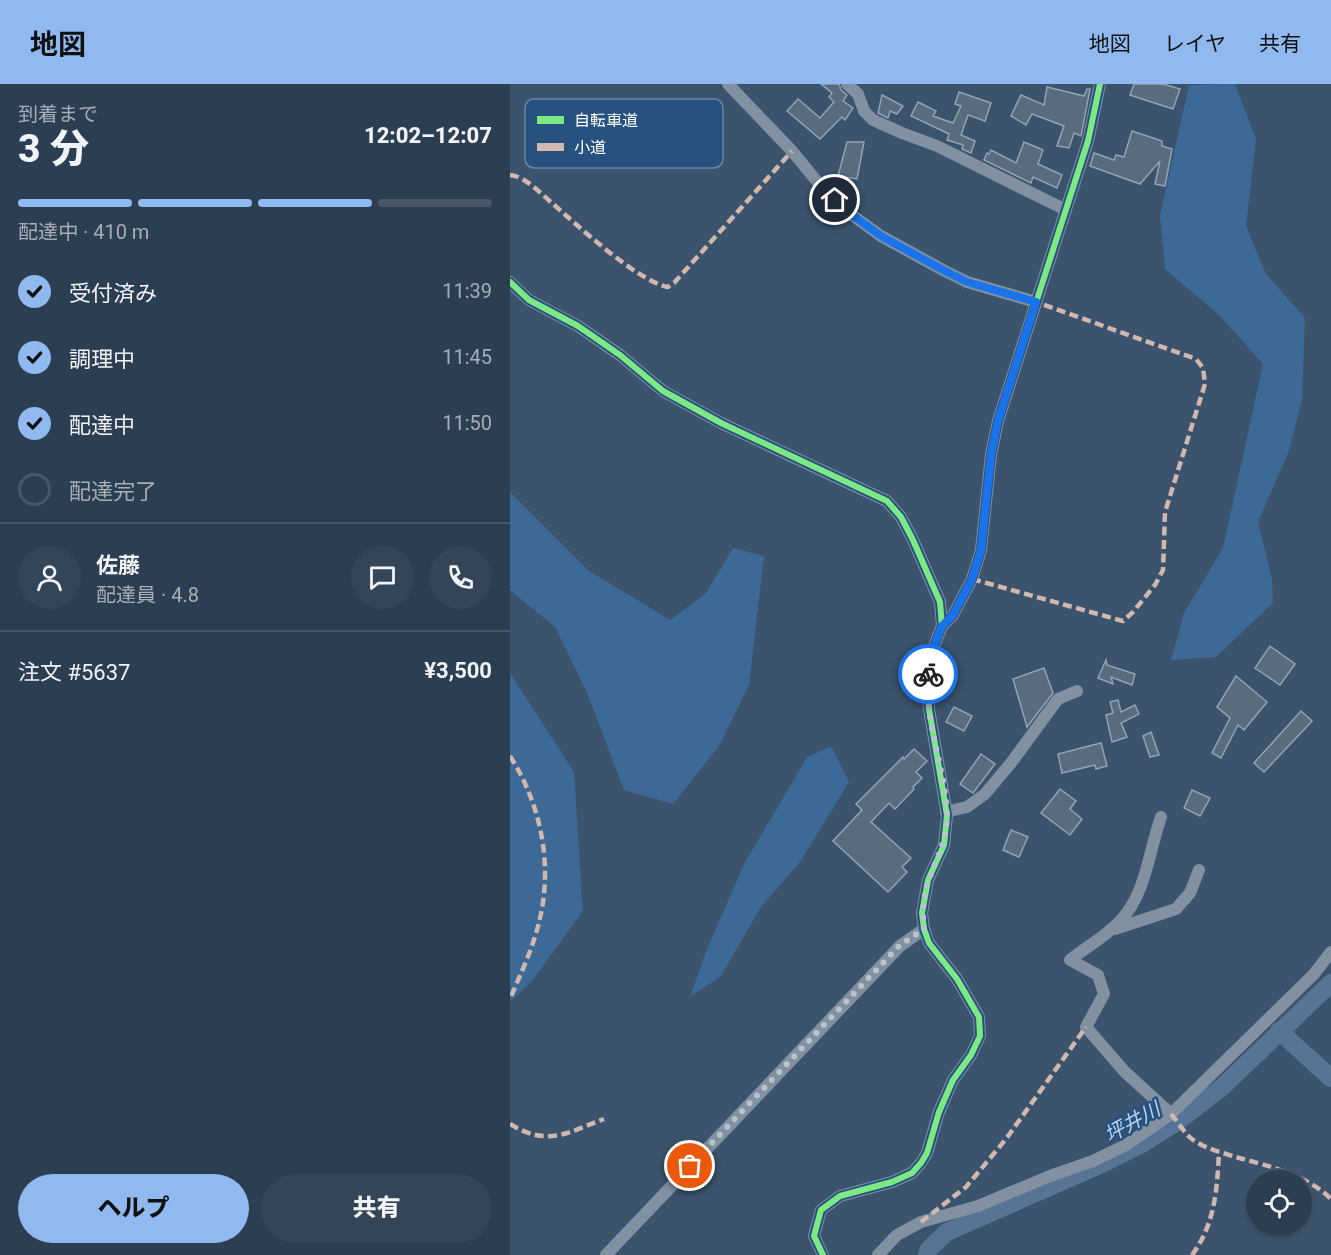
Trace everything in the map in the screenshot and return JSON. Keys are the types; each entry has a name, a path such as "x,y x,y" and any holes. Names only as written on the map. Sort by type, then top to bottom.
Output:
{"street":[{"path":"728,84 792,151 824,190 863,223 891,242 967,282 1036,302"},
{"path":"847,84 858,94 864,111 873,120 937,146 1066,210"},
{"path":"823,1255 814,1236 821,1210 840,1196 892,1182 912,1173 927,1153 939,1112 953,1080 971,1055 980,1036 979,1017 957,979 929,943 924,929 922,913 928,880 944,845 946,812 929,709 927,680 929,659 942,626 953,615 972,579 981,550 991,455 998,421 1088,141 1101,84"},
{"path":"510,282 529,300 578,326 620,355 663,392 721,423 887,501 901,517 913,540 940,602 942,626"},
{"path":"946,812 967,807 985,794 1059,699 1077,691"},
{"path":"1161,817 1137,896 1121,920 1070,960 1098,975 1104,994 1086,1027 1124,1071 1171,1114"},
{"path":"1107,932 1176,909 1190,892 1199,870"},
{"path":"606,1255 900,945 924,929"},
{"path":"878,1255 897,1235 921,1222 978,1206 1093,1161 1126,1145 1171,1114 1314,974 1331,952"}],"shaded area":[{"path":"1235,84 1256,139 1246,226 1266,274 1305,318 1302,400 1289,451 1258,522 1272,579 1273,603 1216,657 1171,660 1184,613 1223,548 1263,364 1219,315 1165,269 1160,216 1189,85"},
{"path":"510,492 588,570 670,620 706,593 733,548 764,556 749,685 719,746 673,804 624,790 588,695 555,627 510,590"},
{"path":"510,673 574,772 583,911 532,981 510,1002"},
{"path":"831,746 849,782 800,862 761,907 721,976 690,997 707,949 744,864 807,757"}],"building":[{"path":"821,84 839,84 841,90 847,95 843,101 853,108 845,120 842,117 820,139 787,111 798,99 820,118 834,102 829,97 832,93"},
{"path":"1134,84 1163,84 1180,89 1173,109 1130,95"},
{"path":"1047,87 1084,96 1087,89 1090,89 1081,136 1074,133 1069,148 1057,146 1064,126 1032,114 1026,125 1011,116 1021,95 1044,105"},
{"path":"959,92 991,103 985,121 968,115 961,135 975,141 971,153 962,149 963,145 947,140 949,134 911,116 918,102 936,111 933,116 953,123 961,106 955,104"},
{"path":"882,95 903,106 897,114 890,111 888,118 878,113"},
{"path":"1132,131 1162,141 1162,146 1172,149 1165,186 1155,184 1160,161 1140,184 1090,166 1094,153 1114,160 1116,155 1124,157"},
{"path":"847,142 864,142 857,179 838,176"},
{"path":"1024,142 1043,150 1038,164 1062,175 1057,188 1033,177 1031,183 984,160 991,150 1016,163"},
{"path":"1270,646 1295,664 1280,685 1255,668"},
{"path":"1106,660 1107,665 1135,674 1132,685 1111,677 1113,684 1098,678"},
{"path":"1044,668 1053,693 1027,727 1013,679"},
{"path":"1236,676 1267,702 1244,730 1238,725 1221,758 1212,753 1230,718 1217,707"},
{"path":"1118,700 1121,712 1135,705 1139,714 1121,723 1127,737 1112,742 1106,715 1113,713 1110,702"},
{"path":"954,707 972,716 964,731 946,722"},
{"path":"1301,711 1312,721 1264,772 1254,763"},
{"path":"1151,732 1159,755 1150,757 1143,736"},
{"path":"1101,743 1107,766 1096,769 1095,765 1062,773 1058,754"},
{"path":"914,749 927,761 916,772 922,778 895,809 889,803 871,822 911,858 902,867 907,872 888,892 833,841 862,810 856,804"},
{"path":"981,754 995,764 973,793 960,784"},
{"path":"1060,789 1076,801 1070,809 1082,819 1070,835 1041,813"},
{"path":"1192,790 1210,798 1200,816 1184,808"},
{"path":"1011,830 1028,837 1019,857 1003,850"}],"waterway":[{"name":"坪井川","path":"927,1255 929,1249 947,1232 1104,1163 1142,1144 1177,1122 1221,1088 1331,983"},
{"path":"1279,1031 1331,1078"}],"marked path":[{"path":"510,175 521,178 532,186 624,264 655,283 668,287 792,151"},
{"path":"972,579 1123,621 1155,585 1163,570 1165,512 1205,384 1203,368 1196,359 1036,302"},
{"path":"510,756 529,793 536,813 541,834 545,876 540,918 527,959 510,999"},
{"path":"921,1222 966,1187 1006,1139 1086,1027"},
{"path":"1171,1114 1189,1137 1197,1142 1300,1178 1331,1199"},
{"path":"510,1124 523,1131 546,1136 568,1133 604,1119"},
{"path":"1192,1255 1210,1219 1216,1193 1219,1152"}],"cycle path":[{"path":"823,1255 814,1236 821,1210 840,1196 892,1182 912,1173 927,1153 939,1112 953,1080 971,1055 980,1036 979,1017 957,979 929,943 924,929 922,913 928,880 944,845 947,815 929,709 927,679 929,659 942,626 953,615 972,579 981,550 991,455 998,421 1088,141 1100,84"},
{"path":"510,282 529,300 578,326 620,355 663,391 721,423 887,501 901,517 913,540 940,602 942,626"}],"way so far":[{"path":"690,1166 900,945 924,929 922,913 928,880 944,845 947,815 929,709 928,674"}],"route":[{"path":"835,200 881,236 943,270 967,282 1036,302 998,421 991,455 981,550 972,579 953,615 942,626 929,659 928,674"}]}
